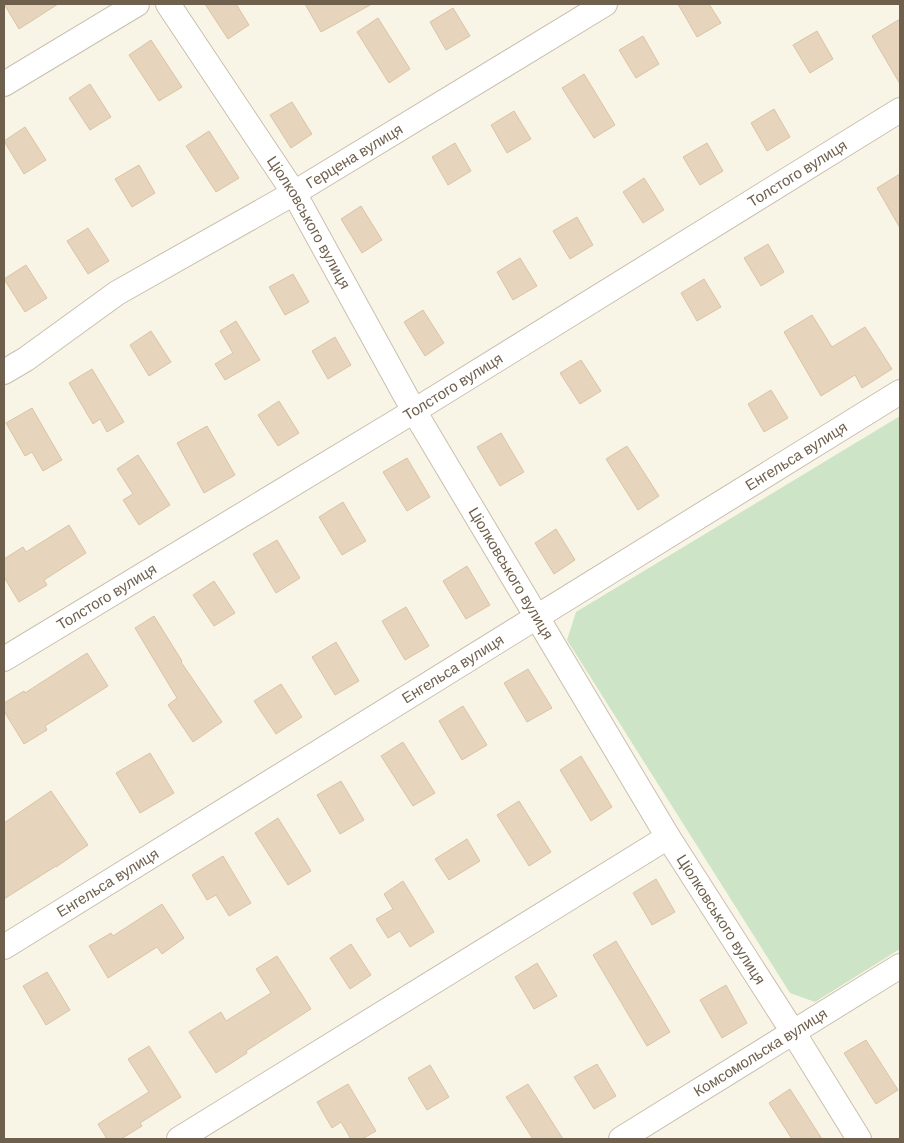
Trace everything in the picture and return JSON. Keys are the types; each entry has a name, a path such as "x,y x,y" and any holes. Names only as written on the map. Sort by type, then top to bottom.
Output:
{"street":[{"path":"4,84 137,4"},
{"name":"Ціолковського вулиця","path":"168,4 294,193 414,411 668,837 859,1139"},
{"name":"Герцена вулиця","path":"4,372 26,359 117,293 294,193 605,4"},
{"name":"Толстого вулиця","path":"4,659 414,411 900,110"},
{"name":"Енгельса вулиця","path":"4,947 900,392"},
{"path":"179,1139 668,837"},
{"name":"Комсомольска вулиця","path":"621,1139 900,966"}],"green space":[{"path":"900,416 900,949 815,1002 790,993 567,640 576,612"}],"building":[{"path":"4,4 58,4 19,29"},
{"path":"205,4 236,4 249,25 228,39"},
{"path":"305,4 372,4 321,32"},
{"path":"678,4 709,4 721,23 697,37"},
{"path":"453,8 470,36 446,50 430,22"},
{"path":"378,18 410,69 389,83 357,32"},
{"path":"900,19 900,84 872,36"},
{"path":"817,31 833,59 810,73 793,45"},
{"path":"643,36 659,64 636,78 619,50"},
{"path":"151,40 182,87 159,101 129,55"},
{"path":"584,74 615,125 594,138 562,88"},
{"path":"90,84 111,117 90,130 69,98"},
{"path":"292,102 312,134 291,148 270,115"},
{"path":"774,109 790,137 767,151 751,123"},
{"path":"514,111 531,139 507,153 491,125"},
{"path":"25,127 46,160 24,174 4,141"},
{"path":"209,131 239,178 216,192 186,146"},
{"path":"455,143 471,171 448,185 432,157"},
{"path":"707,143 723,171 700,185 683,157"},
{"path":"139,165 155,193 132,207 115,179"},
{"path":"900,174 900,228 877,188"},
{"path":"644,178 664,210 643,223 623,192"},
{"path":"361,206 382,240 362,253 341,219"},
{"path":"577,217 593,245 570,259 553,231"},
{"path":"88,228 109,261 88,274 67,241"},
{"path":"768,244 784,272 761,286 744,258"},
{"path":"520,258 537,286 513,300 497,272"},
{"path":"26,265 47,298 25,312 4,279"},
{"path":"293,274 309,302 285,315 269,287"},
{"path":"704,279 721,307 697,321 681,293"},
{"path":"423,310 444,343 425,356 404,322"},
{"path":"812,315 832,347 865,327 892,369 862,388 855,375 821,396 784,332"},
{"path":"236,321 260,360 225,380 215,364 233,353 220,331"},
{"path":"151,331 171,362 149,376 130,345"},
{"path":"335,337 351,365 328,379 312,351"},
{"path":"581,360 601,391 580,404 560,373"},
{"path":"92,369 124,422 107,432 100,419 93,424 69,383"},
{"path":"771,390 788,418 764,432 748,404"},
{"path":"279,401 299,433 278,446 258,415"},
{"path":"32,408 62,460 43,471 32,452 25,456 6,423"},
{"path":"207,426 235,475 204,493 177,443"},
{"path":"501,433 524,472 500,486 477,447"},
{"path":"627,446 659,496 638,510 606,459"},
{"path":"138,455 170,505 139,525 123,500 133,494 117,469"},
{"path":"407,458 430,497 407,511 383,472"},
{"path":"343,502 366,541 342,555 319,517"},
{"path":"69,525 86,553 44,580 47,585 19,602 4,577 4,559 23,547 26,552"},
{"path":"556,529 575,560 554,574 535,543"},
{"path":"277,540 300,578 276,593 253,554"},
{"path":"467,566 490,605 466,619 443,581"},
{"path":"214,581 235,613 214,626 193,595"},
{"path":"406,607 429,646 405,660 382,621"},
{"path":"154,616 181,662 222,722 193,742 168,705 177,698 135,628"},
{"path":"336,642 359,681 335,695 312,657"},
{"path":"87,653 108,686 45,726 47,730 24,744 4,711 4,703 24,691 25,693"},
{"path":"528,669 552,708 527,722 504,683"},
{"path":"281,684 302,717 276,734 254,701"},
{"path":"463,706 487,745 462,760 439,721"},
{"path":"403,742 435,793 413,806 381,756"},
{"path":"150,753 174,793 140,813 116,773"},
{"path":"581,756 612,807 591,821 560,770"},
{"path":"341,781 364,820 340,834 317,795"},
{"path":"51,791 88,845 4,899 4,823"},
{"path":"519,801 551,852 529,866 497,815"},
{"path":"278,818 311,871 288,885 255,833"},
{"path":"467,839 480,861 449,880 435,859"},
{"path":"223,856 251,903 229,916 216,895 207,900 192,875"},
{"path":"656,879 675,912 652,925 633,893"},
{"path":"403,881 434,932 410,947 400,931 388,938 376,919 393,909 384,894"},
{"path":"162,904 184,938 162,954 157,947 108,978 89,946 111,933 113,936"},
{"path":"616,941 670,1032 647,1046 593,955"},
{"path":"351,944 371,975 350,989 330,958"},
{"path":"277,956 311,1009 216,1073 189,1032 221,1012 226,1021 271,993 256,969"},
{"path":"537,963 557,996 534,1009 515,977"},
{"path":"47,972 70,1010 46,1025 23,986"},
{"path":"726,985 747,1023 722,1038 700,1000"},
{"path":"866,1040 898,1090 876,1104 844,1053"},
{"path":"149,1046 181,1097 140,1123 142,1126 121,1139 107,1139 98,1124 149,1092 128,1059"},
{"path":"597,1064 616,1096 594,1109 574,1077"},
{"path":"430,1065 449,1097 427,1110 408,1078"},
{"path":"348,1084 376,1131 362,1139 351,1139 341,1122 332,1128 317,1102"},
{"path":"528,1084 563,1139 533,1139 506,1097"},
{"path":"790,1089 822,1139 792,1139 769,1103"}]}
